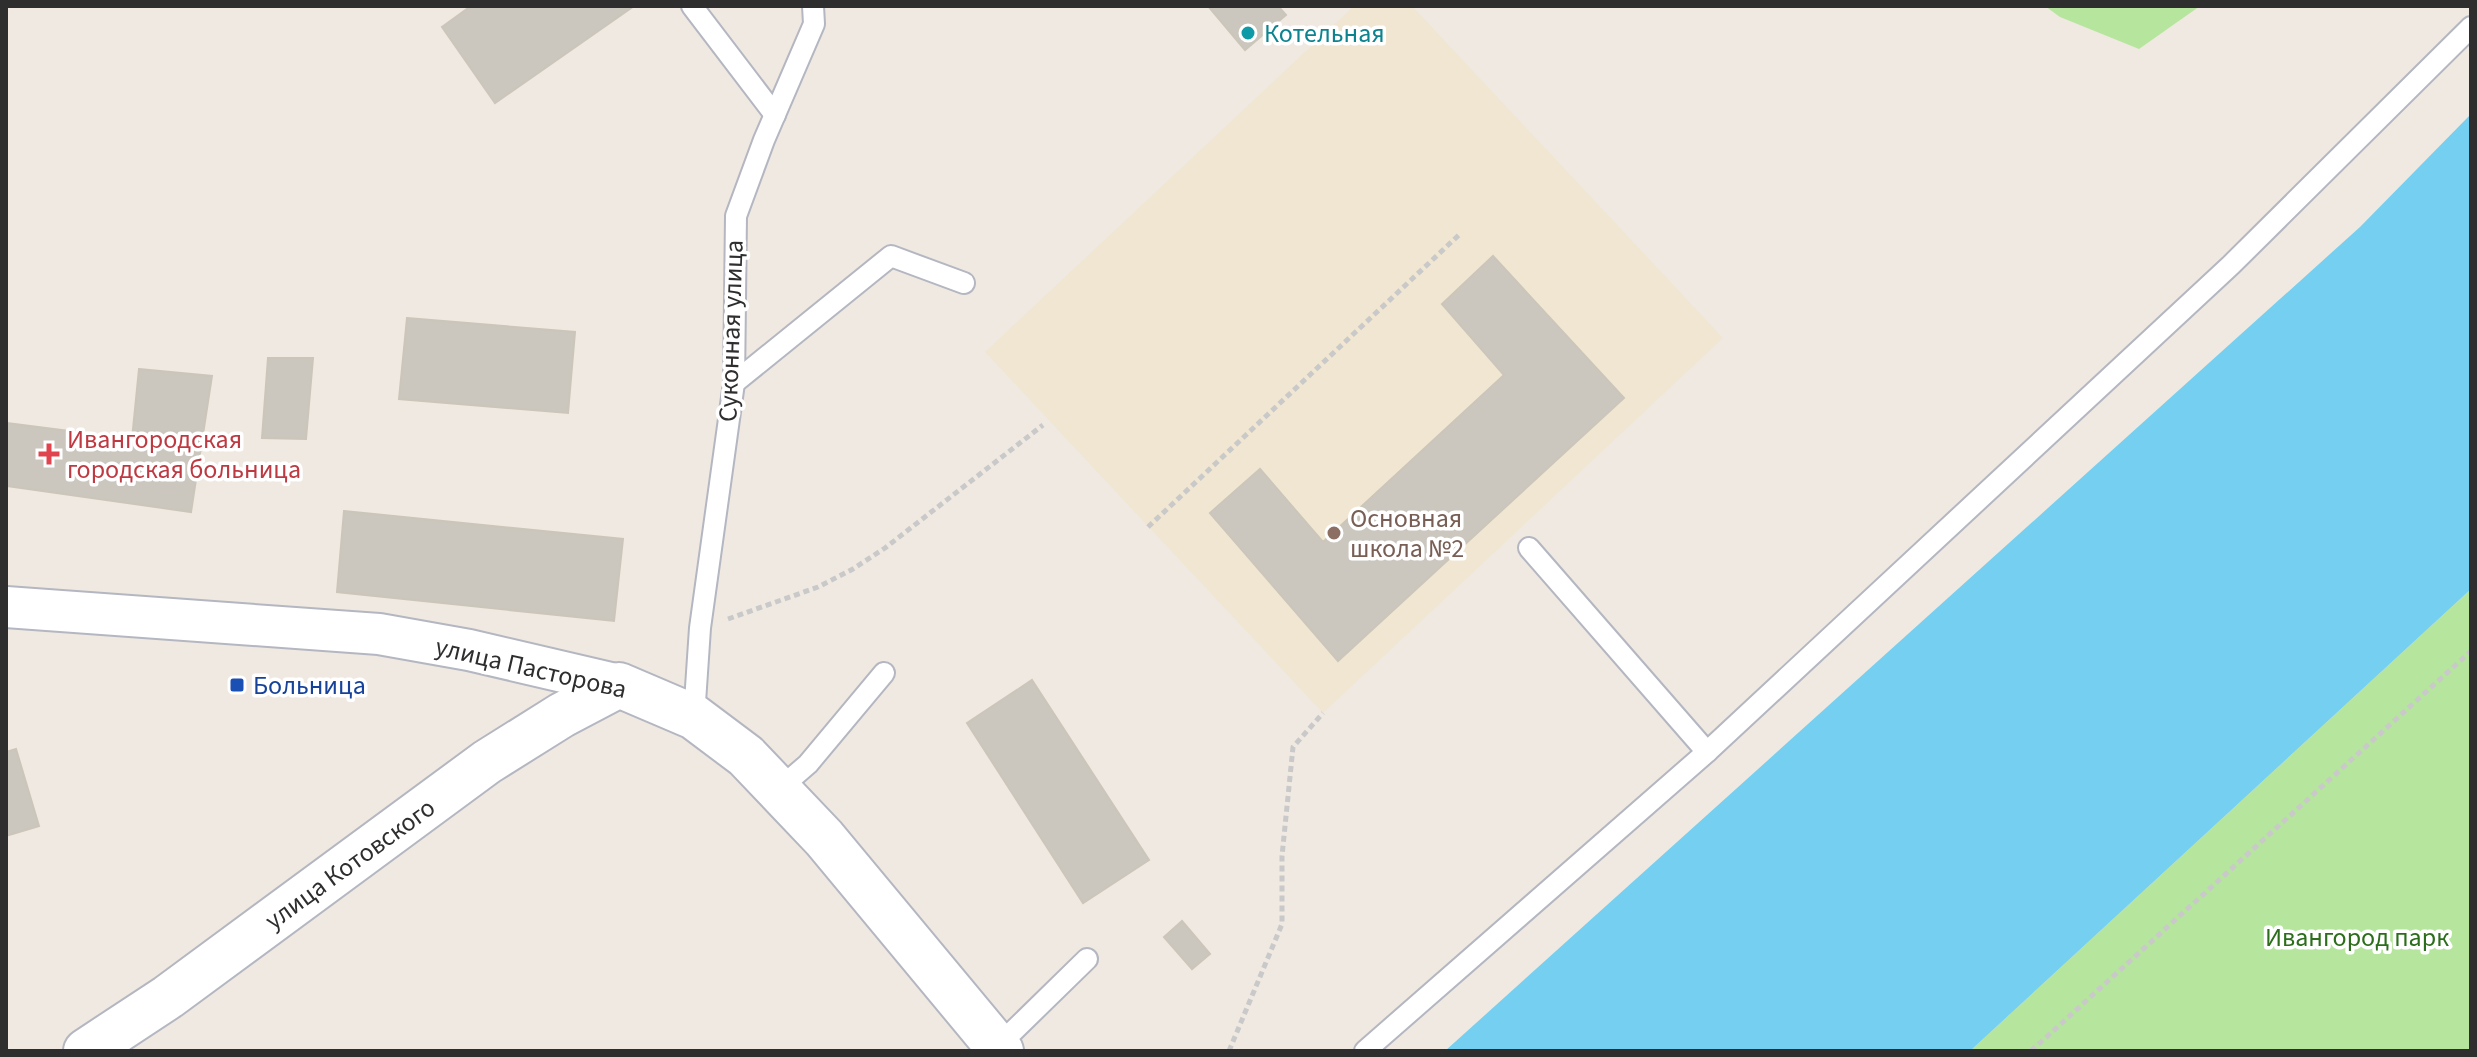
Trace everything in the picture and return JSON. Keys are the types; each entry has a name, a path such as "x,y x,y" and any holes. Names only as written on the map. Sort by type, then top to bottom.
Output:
{"street":[{"name":"улица Пасторова","path":"6,607 379,634 469,650 619,685 694,717 746,756 824,838 1000,1048"},
{"name":"улица Котовского","path":"86,1051 168,997 487,762 562,715 619,685"}],"lane":[{"path":"692,6 775,115"},
{"name":"Суконная улица","path":"694,717 700,628 734,383 736,216 814,24 813,6"},
{"path":"1365,1051 1707,752 2231,265 2471,27"},
{"path":"734,383 891,256 964,283"},
{"path":"1529,548 1707,752"},
{"path":"778,790 808,764 884,673"},
{"path":"1000,1048 1087,959"}],"path":[{"path":"1148,527 1461,233"},
{"path":"700,628 818,587 853,569 885,548 1043,425"},
{"path":"2031,1051 2471,651"},
{"path":"1229,1051 1282,924 1282,856 1293,747 1323,713"}],"shaded area":[{"name":"Основная школа №2","path":"1354,6 1412,6 1723,338 1323,713 985,352"}],"green space":[{"path":"2045,6 2200,6 2139,49 2060,17"},
{"name":"Ивангород парк","path":"2471,589 2471,1051 1970,1051"}],"water":[{"path":"2471,114 2471,589 1970,1051 1445,1051 2360,227"}],"building":[{"path":"471,6 634,6 495,103 442,27"},
{"name":"Котельная","path":"1208,6 1278,6 1286,15 1245,50"},
{"path":"1493,256 1624,398 1338,661 1210,513 1260,469 1323,542 1504,375 1442,304"},
{"path":"407,318 575,332 568,413 399,399"},
{"path":"268,358 313,358 306,439 262,438"},
{"path":"139,369 212,376 191,512 6,486 6,423 132,439"},
{"path":"344,511 623,539 614,621 337,592"},
{"path":"1032,680 1149,860 1083,903 967,723"},
{"path":"16,749 39,826 6,836 6,752"},
{"path":"1182,921 1210,954 1192,969 1164,937"}],"place":[{"name":"Котельная","path":"1248,33"},
{"name":"Ивангородская городская больница","path":"49,454"},
{"name":"Основная школа №2","path":"1334,533"},
{"name":"Больница","path":"237,685"}]}
